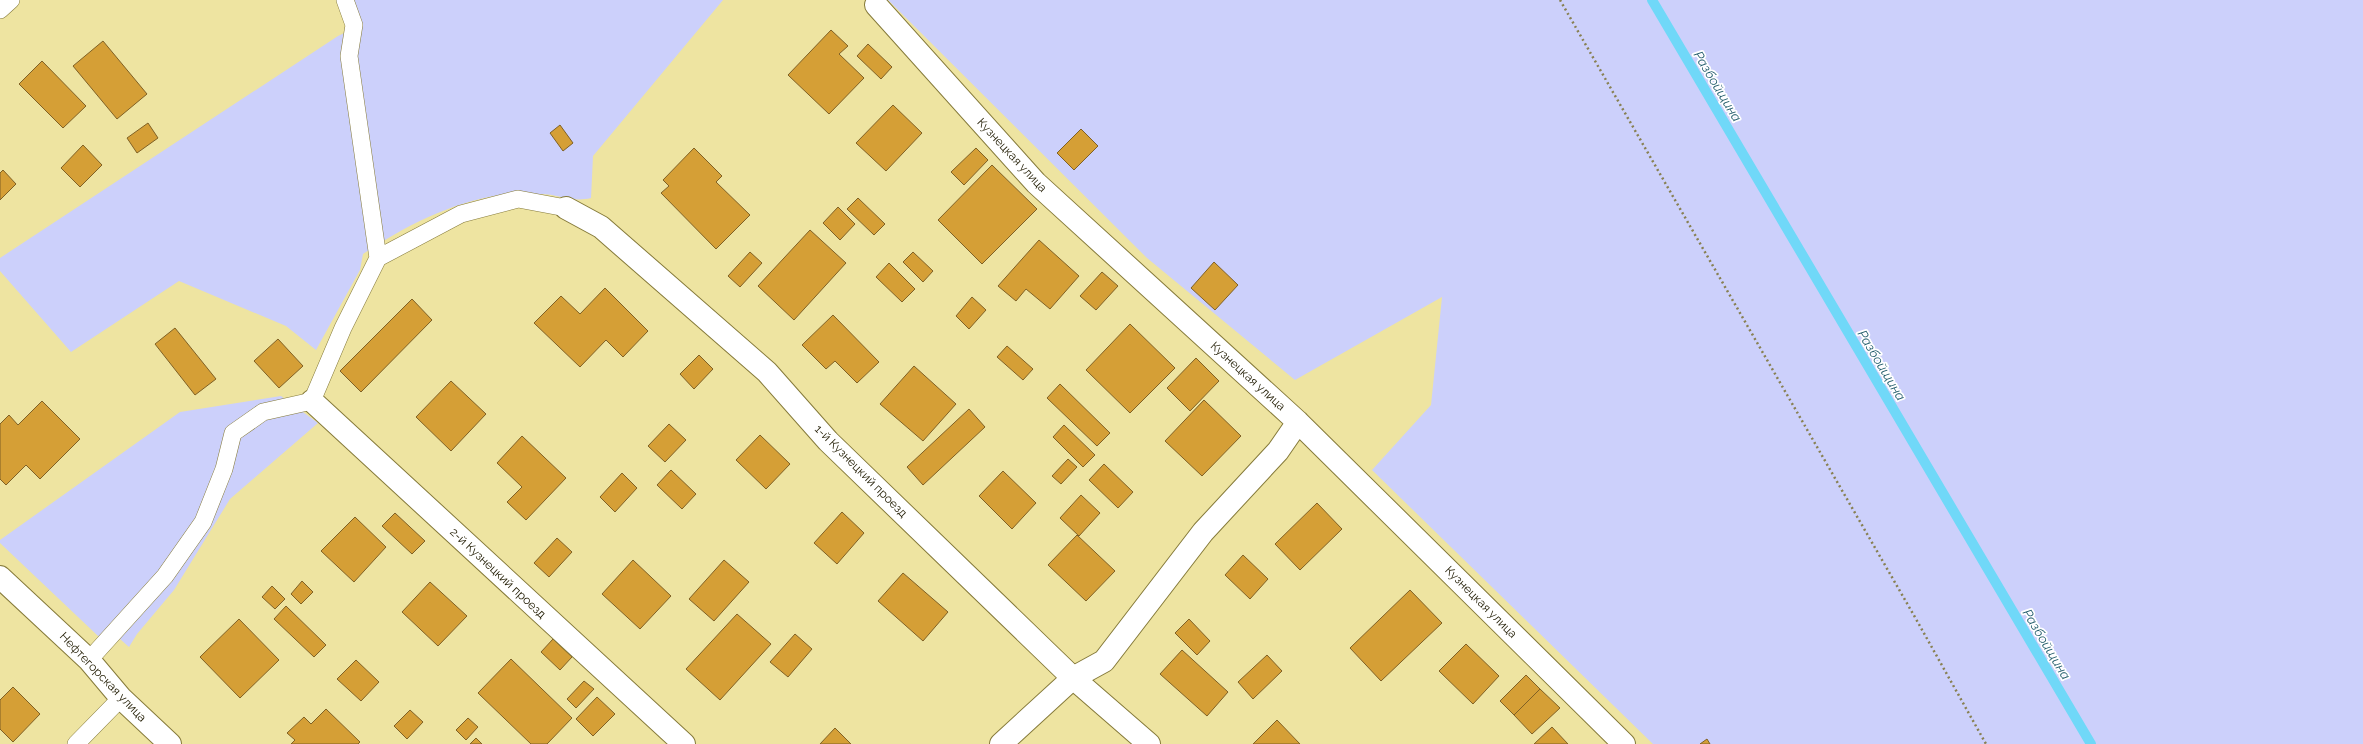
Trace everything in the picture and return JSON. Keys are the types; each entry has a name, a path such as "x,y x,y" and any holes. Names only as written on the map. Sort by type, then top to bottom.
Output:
{"street":[{"name":"Кузнецкая улица","path":"876,5 1036,183 1298,422 1624,744"},
{"name":"1-й Кузнецкий проезд","path":"566,208 601,227 767,372 828,441 1073,678 1149,744"},
{"name":"2-й Кузнецкий проезд","path":"312,401 684,744"},
{"path":"1001,744 1073,678 1104,661 1203,532 1278,451 1298,422"},
{"name":"Нефтегорская улица","path":"0,577 89,660 121,698 170,744"}],"lane":[{"path":"0,10 11,0"},
{"path":"89,660 165,576 203,522 224,469 233,433 263,412 312,401 344,328 378,258 349,56 354,25 345,0"},
{"path":"378,258 461,214 518,199 566,208"},
{"path":"76,744 121,698"}],"path":[{"path":"1560,0 1912,612 1986,744"}],"shaded area":[{"path":"353,0 723,0 593,156 591,198 570,199 544,194 500,195 464,203 411,225 363,254 360,270 316,350 286,326 179,281 71,352 0,271 0,258 338,36 359,26"},
{"path":"888,0 2363,0 2363,744 1653,744 1372,470 1431,405 1442,297 1295,380 1147,258"},
{"path":"281,396 318,423 230,499 174,590 137,634 129,647 120,639 110,645 97,635 0,543 0,540 180,412"}],"building":[{"path":"831,30 848,46 839,54 864,78 829,114 788,75"},
{"path":"103,41 147,94 117,119 73,66"},
{"path":"868,44 892,67 881,79 857,56"},
{"path":"42,61 86,106 63,128 19,84"},
{"path":"893,105 922,133 886,171 856,143"},
{"path":"148,123 158,138 137,153 127,138"},
{"path":"560,125 573,143 563,151 550,133"},
{"path":"1081,129 1098,146 1074,170 1057,153"},
{"path":"83,145 102,165 80,187 61,168"},
{"path":"694,148 722,176 716,182 750,215 716,249 661,193 669,186 663,180"},
{"path":"976,148 988,160 964,185 951,172"},
{"path":"992,165 1037,209 982,264 938,220"},
{"path":"3,170 16,184 0,200 0,173"},
{"path":"858,198 885,224 874,235 847,209"},
{"path":"838,207 855,224 840,240 823,223"},
{"path":"810,230 846,263 794,320 758,286"},
{"path":"1039,240 1079,276 1050,309 1026,289 1016,301 998,286"},
{"path":"750,252 762,263 740,287 728,276"},
{"path":"913,252 933,271 923,282 903,262"},
{"path":"1214,262 1238,285 1215,310 1191,288"},
{"path":"889,263 915,289 902,302 876,277"},
{"path":"1102,272 1118,286 1096,310 1080,296"},
{"path":"605,288 648,331 623,357 606,340 580,367 534,323 561,296 580,314"},
{"path":"972,297 986,310 969,329 956,316"},
{"path":"412,299 432,320 361,392 340,371"},
{"path":"833,315 879,362 857,383 835,361 826,369 802,345"},
{"path":"1130,324 1175,368 1130,413 1086,370"},
{"path":"175,328 216,379 195,395 155,344"},
{"path":"278,339 303,366 279,388 254,361"},
{"path":"1007,346 1033,369 1023,380 997,357"},
{"path":"699,355 713,369 694,389 680,374"},
{"path":"1196,358 1219,381 1190,411 1167,388"},
{"path":"914,366 956,404 923,441 880,404"},
{"path":"451,381 486,414 451,451 416,417"},
{"path":"1060,384 1110,433 1097,446 1047,398"},
{"path":"1204,400 1241,436 1202,476 1165,441"},
{"path":"42,401 80,439 40,479 26,465 6,485 0,479 0,424 9,415 18,425"},
{"path":"969,409 985,427 923,485 907,467"},
{"path":"669,424 686,440 665,462 648,446"},
{"path":"1064,425 1095,455 1083,467 1053,437"},
{"path":"760,435 790,464 766,489 736,460"},
{"path":"522,436 566,478 526,520 507,502 522,487 497,463"},
{"path":"1068,459 1077,467 1061,484 1052,476"},
{"path":"1104,464 1133,492 1118,508 1089,480"},
{"path":"671,470 696,494 682,509 657,485"},
{"path":"1003,471 1036,503 1012,529 979,496"},
{"path":"622,473 637,488 615,512 600,497"},
{"path":"1081,495 1100,513 1079,536 1060,518"},
{"path":"1317,503 1342,529 1300,570 1275,544"},
{"path":"842,512 864,533 837,564 814,543"},
{"path":"395,513 425,541 412,554 382,526"},
{"path":"355,517 386,547 354,582 321,551"},
{"path":"1077,535 1115,571 1086,601 1048,565"},
{"path":"557,538 572,552 549,577 534,563"},
{"path":"1243,555 1268,579 1250,599 1225,575"},
{"path":"633,560 671,596 640,629 602,594"},
{"path":"724,560 749,582 714,621 689,599"},
{"path":"903,573 948,612 923,641 878,601"},
{"path":"302,581 313,592 301,604 291,594"},
{"path":"430,582 467,616 438,646 402,612"},
{"path":"272,586 285,599 275,609 262,597"},
{"path":"1410,590 1442,623 1381,681 1350,648"},
{"path":"286,606 326,645 314,657 274,619"},
{"path":"737,614 771,644 720,700 686,669"},
{"path":"239,619 279,660 240,698 200,657"},
{"path":"1189,619 1210,641 1197,655 1175,633"},
{"path":"795,634 812,649 788,677 770,662"},
{"path":"553,639 572,657 560,670 541,652"},
{"path":"1466,644 1499,676 1473,704 1439,671"},
{"path":"1182,650 1228,692 1207,716 1160,674"},
{"path":"1267,655 1282,671 1253,699 1238,682"},
{"path":"511,659 572,718 547,744 531,744 478,693"},
{"path":"356,660 379,682 361,701 337,679"},
{"path":"1526,675 1540,689 1514,715 1500,701"},
{"path":"584,681 594,689 576,708 567,699"},
{"path":"13,687 40,714 13,742 0,729 0,700"},
{"path":"1540,689 1560,708 1532,734 1514,715"},
{"path":"597,697 615,714 593,736 576,719"},
{"path":"326,709 360,742 358,744 291,744 295,740 287,733 304,717 311,724"},
{"path":"410,710 423,722 407,739 394,726"},
{"path":"468,718 478,727 466,740 456,730"},
{"path":"1277,720 1300,744 1253,744"},
{"path":"1552,727 1568,744 1534,744"},
{"path":"835,728 851,744 820,744"},
{"path":"476,738 482,744 470,744"},
{"path":"1707,739 1710,744 1700,744"}],"waterway":[{"name":"Разбойщина","path":"1652,0 2091,744"}]}
